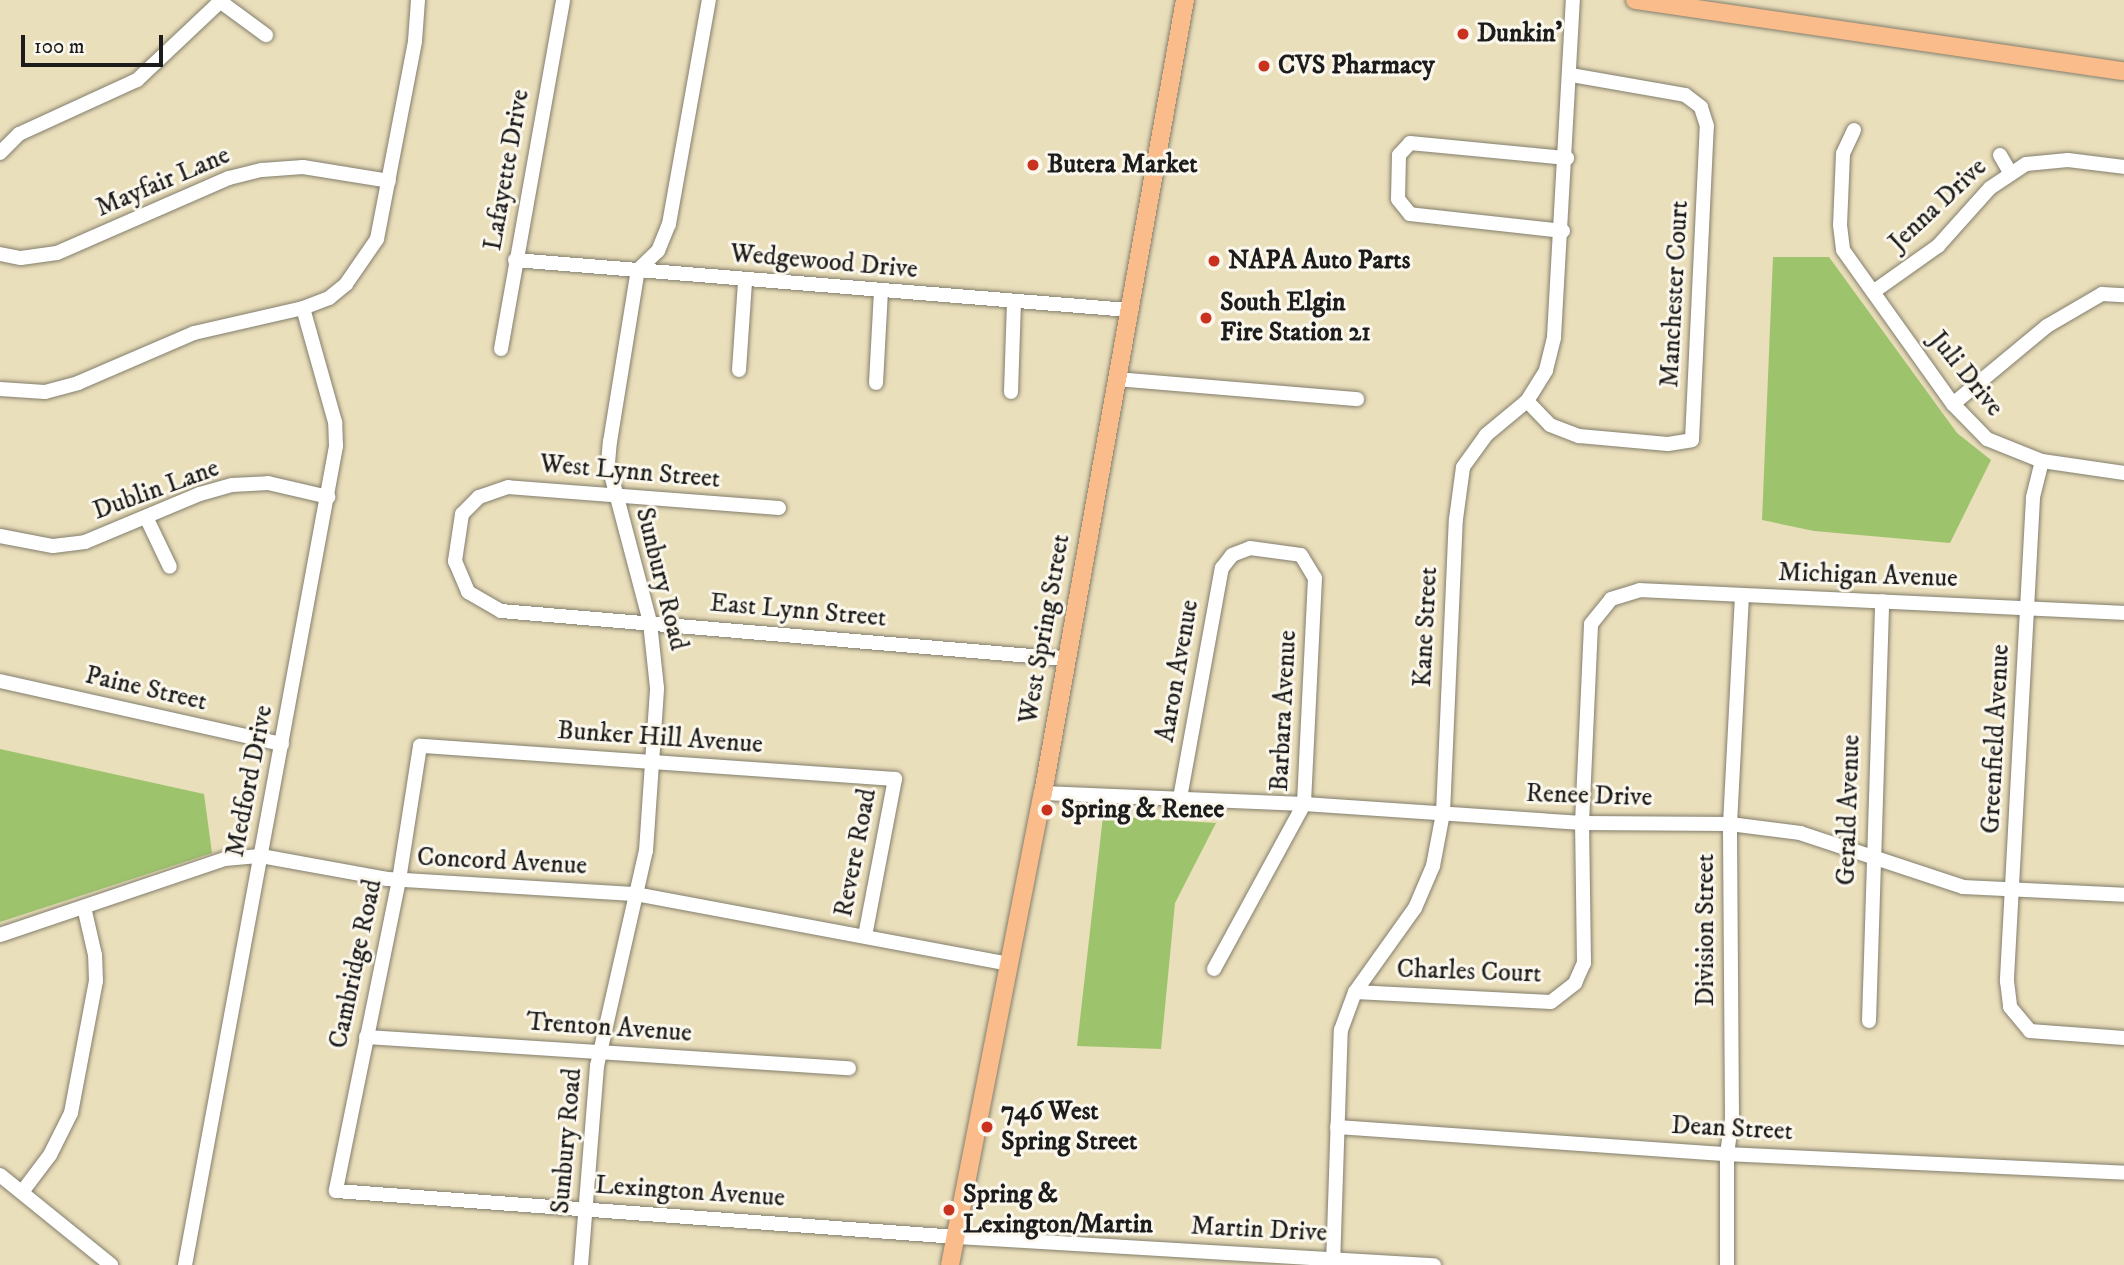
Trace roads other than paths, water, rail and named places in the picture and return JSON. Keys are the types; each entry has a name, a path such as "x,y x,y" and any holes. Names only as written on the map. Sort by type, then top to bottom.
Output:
{"main road":[{"name":"West Spring Street","path":"950,1265 1043,793 1185,0"},
{"path":"1635,0 1712,6 2124,71"}],"street":[{"path":"0,389 45,392 78,383 194,333 303,308 329,298 361,266 377,239 418,0"},
{"name":"Lafayette Drive","path":"501,349 563,0"},
{"path":"638,270 658,251 669,224 709,0"},
{"name":"Kane Street","path":"1333,1262 1342,1031 1355,992 1415,908 1433,866 1443,813 1456,519 1463,467 1486,435 1527,401 1546,370 1554,337 1572,75 1573,0"},
{"path":"0,153 19,134 137,80 222,1 266,35"},
{"name":"Manchester Court","path":"1527,401 1550,425 1579,436 1668,444 1692,440 1707,126 1701,107 1685,95 1572,75"},
{"name":"Juli Drive","path":"1854,130 1843,154 1840,225 1843,250 1953,404 1987,439 2042,461 2124,472"},
{"path":"1563,231 1410,214 1398,199 1399,155 1410,143 1567,158"},
{"path":"2000,155 2010,172"},
{"name":"Jenna Drive","path":"1873,292 1938,246 2010,172 2046,159 2124,167"},
{"name":"Mayfair Lane","path":"0,254 20,258 57,253 229,178 262,170 303,167 389,181"},
{"name":"Wedgewood Drive","path":"515,261 1129,310"},
{"name":"Sunbury Road","path":"581,1265 599,1052 646,851 652,762 657,666 650,622 608,463 638,270"},
{"path":"739,370 745,281"},
{"path":"876,383 881,291"},
{"path":"1953,404 2047,326 2102,294 2124,295"},
{"path":"1011,392 1014,302"},
{"name":"Medford Drive","path":"185,1265 337,446 335,422 303,308"},
{"path":"1116,379 1357,399"},
{"name":"Greenfield Avenue","path":"2042,461 2033,498 2007,981 2016,1020 2029,1031 2124,1038"},
{"name":"Dublin Lane","path":"0,536 53,546 85,542 232,485 268,483 328,497"},
{"name":"West Lynn Street","path":"479,498 508,487 779,508"},
{"name":"East Lynn Street","path":"479,498 463,514 455,561 463,584 482,604 501,611 650,622 801,640 867,641 1067,659"},
{"path":"146,517 170,567"},
{"name":"Aaron Avenue","path":"1180,798 1222,568 1231,555 1250,548 1293,551 1309,561"},
{"name":"Barbara Avenue","path":"1214,969 1304,804 1315,586 1309,561"},
{"name":"Michigan Avenue","path":"1582,823 1591,624 1611,599 1640,590 2124,613"},
{"name":"Division Street","path":"1727,1265 1727,1154 1732,1118 1730,824 1742,595"},
{"name":"Gerald Avenue","path":"1869,1021 1871,855 1882,601"},
{"name":"Paine Street","path":"0,681 282,744"},
{"name":"Bunker Hill Avenue","path":"421,746 895,779"},
{"name":"Cambridge Road","path":"336,1191 399,880 421,746"},
{"name":"Revere Road","path":"866,936 895,779"},
{"name":"Renee Drive","path":"1043,793 1304,804 1582,823 1730,824 1800,832 1871,855 1901,869 1963,887 2124,895"},
{"name":"Charles Court","path":"1355,992 1551,1002 1575,983 1584,963 1582,823"},
{"name":"Concord Avenue","path":"0,935 225,859 261,856 399,880 635,894 1008,964"},
{"path":"22,1192 50,1154 71,1113 96,981 95,955 84,907"},
{"name":"Trenton Avenue","path":"366,1037 849,1068"},
{"name":"Dean Street","path":"1337,1127 1727,1154 2124,1173"},
{"path":"0,1175 111,1265"},
{"name":"Lexington Avenue","path":"336,1191 956,1237"},
{"name":"Martin Drive","path":"956,1237 1333,1262 1434,1265"}],"place":[{"name":"Dunkin'","path":"1463,34"},
{"name":"CVS Pharmacy","path":"1264,66"},
{"name":"Butera Market","path":"1033,165"},
{"name":"NAPA Auto Parts","path":"1214,261"},
{"name":"South Elgin Fire Station 21","path":"1206,318"},
{"name":"Spring & Renee","path":"1047,810"},
{"name":"746 West Spring Street","path":"987,1127"},
{"name":"Spring & Lexington/Martin","path":"949,1210"}]}
